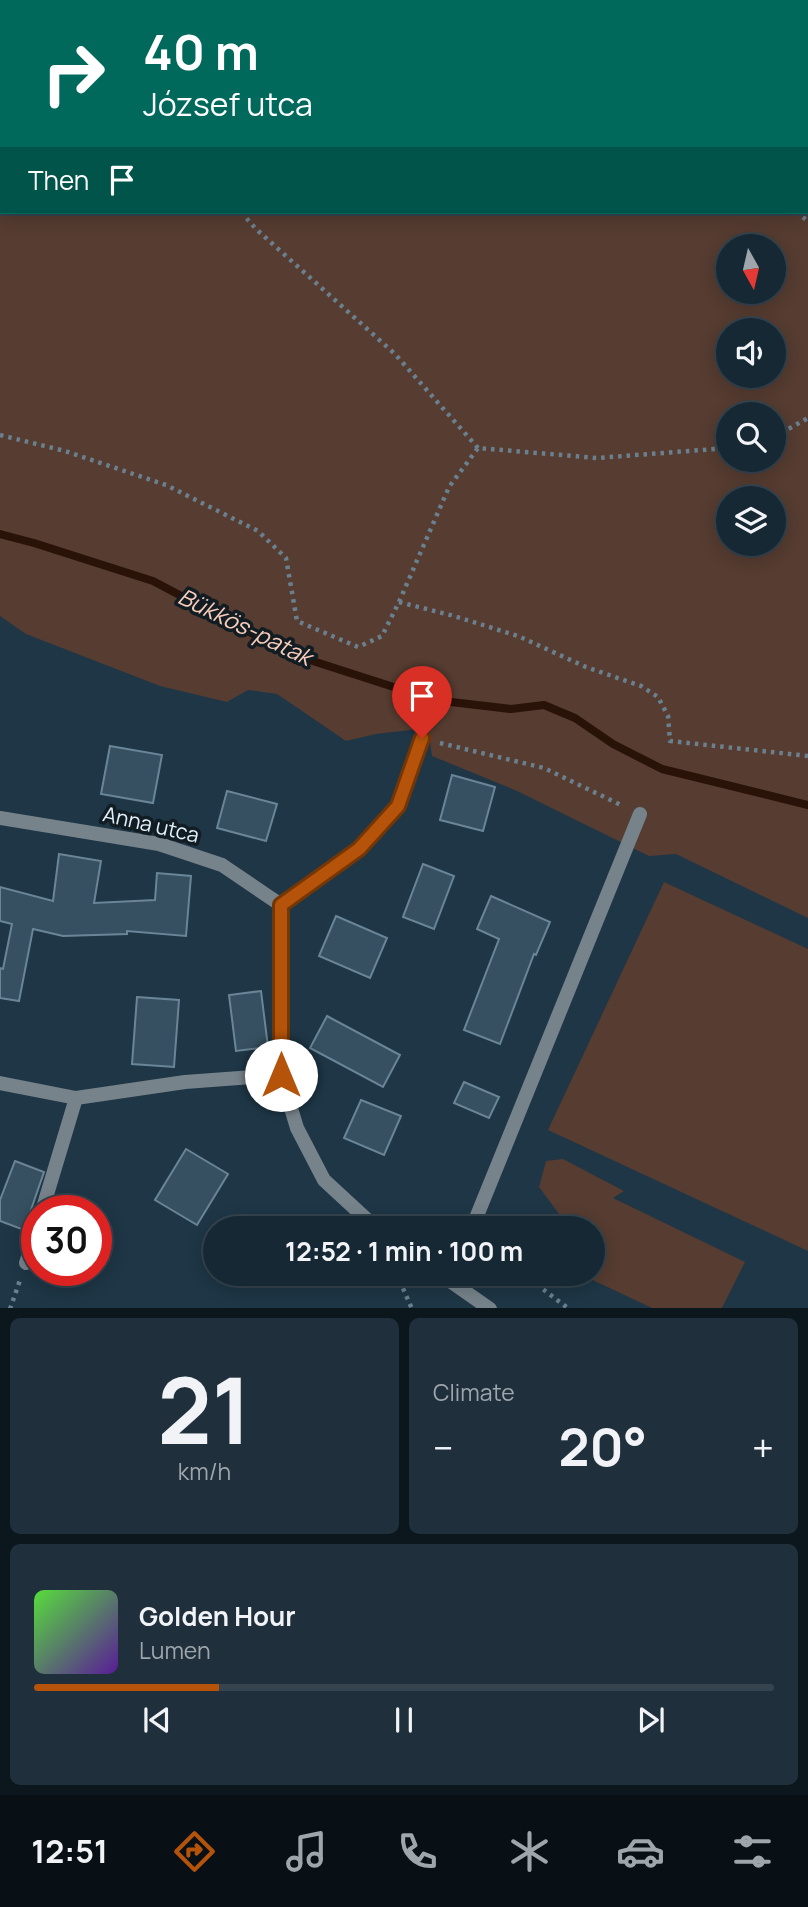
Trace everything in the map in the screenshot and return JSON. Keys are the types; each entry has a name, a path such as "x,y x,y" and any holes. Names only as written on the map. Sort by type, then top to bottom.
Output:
{"street":[{"path":"363,1216 324,1180 297,1128 281,1075 281,905 359,849 398,806 422,738"},
{"path":"477,1216 640,814"},
{"name":"Anna utca","path":"0,818 159,844 222,865 281,905"},
{"path":"0,1083 76,1098 185,1082 281,1075"},
{"path":"47,1195 76,1098"},
{"path":"460,1286 490,1308"}],"path":[{"path":"243,214 395,354 478,448 597,457 716,449"},
{"path":"786,430 808,418"},
{"path":"0,435 65,451 166,485 258,531 286,558 297,621 358,647 382,636 449,487 478,448"},
{"path":"399,602 518,636 586,667 641,686 658,697 668,716 670,741 808,756"},
{"path":"422,738 544,768 640,814"},
{"path":"10,1308 21,1277"},
{"path":"402,1286 412,1308"},
{"path":"539,1286 569,1308"}],"shaded area":[{"path":"0,214 808,214 808,918 676,854 649,856 517,791 432,756 428,728 376,734 346,741 277,694 248,690 227,702 160,686 26,634 0,616"},
{"path":"664,882 808,949 808,1251 548,1130"},
{"path":"563,1159 624,1191 613,1198 745,1262 722,1308 652,1308 605,1286 605,1216 561,1216 539,1187 546,1161"}],"building":[{"path":"110,746 162,755 153,803 101,794"},
{"path":"452,775 495,787 483,831 440,820"},
{"path":"227,791 277,804 266,841 217,828"},
{"path":"59,854 101,861 94,903 155,900 157,873 191,876 186,936 127,931 127,934 63,936 33,929 19,1001 0,998 0,968 3,969 12,924 0,921 0,887 53,901"},
{"path":"423,864 454,876 434,929 403,917"},
{"path":"491,896 550,922 536,955 534,954 500,1044 464,1030 499,939 477,929"},
{"path":"336,916 387,938 370,978 319,956"},
{"path":"261,991 268,1047 236,1051 229,995"},
{"path":"137,997 179,1000 174,1067 132,1064"},
{"path":"327,1016 400,1055 383,1087 310,1048"},
{"path":"464,1082 499,1097 489,1118 454,1103"},
{"path":"361,1100 401,1116 384,1155 344,1138"},
{"path":"186,1149 228,1174 197,1225 155,1200"},
{"path":"15,1161 44,1172 36,1195 21,1195 21,1229 0,1221 0,1200"}],"waterway":[{"name":"Bükkös-patak","path":"0,534 153,581 291,654 434,700 511,709 544,705 575,718 613,744 662,769 808,805"}],"route":[{"path":"281,1075 281,905 359,849 398,806 422,738"}]}
